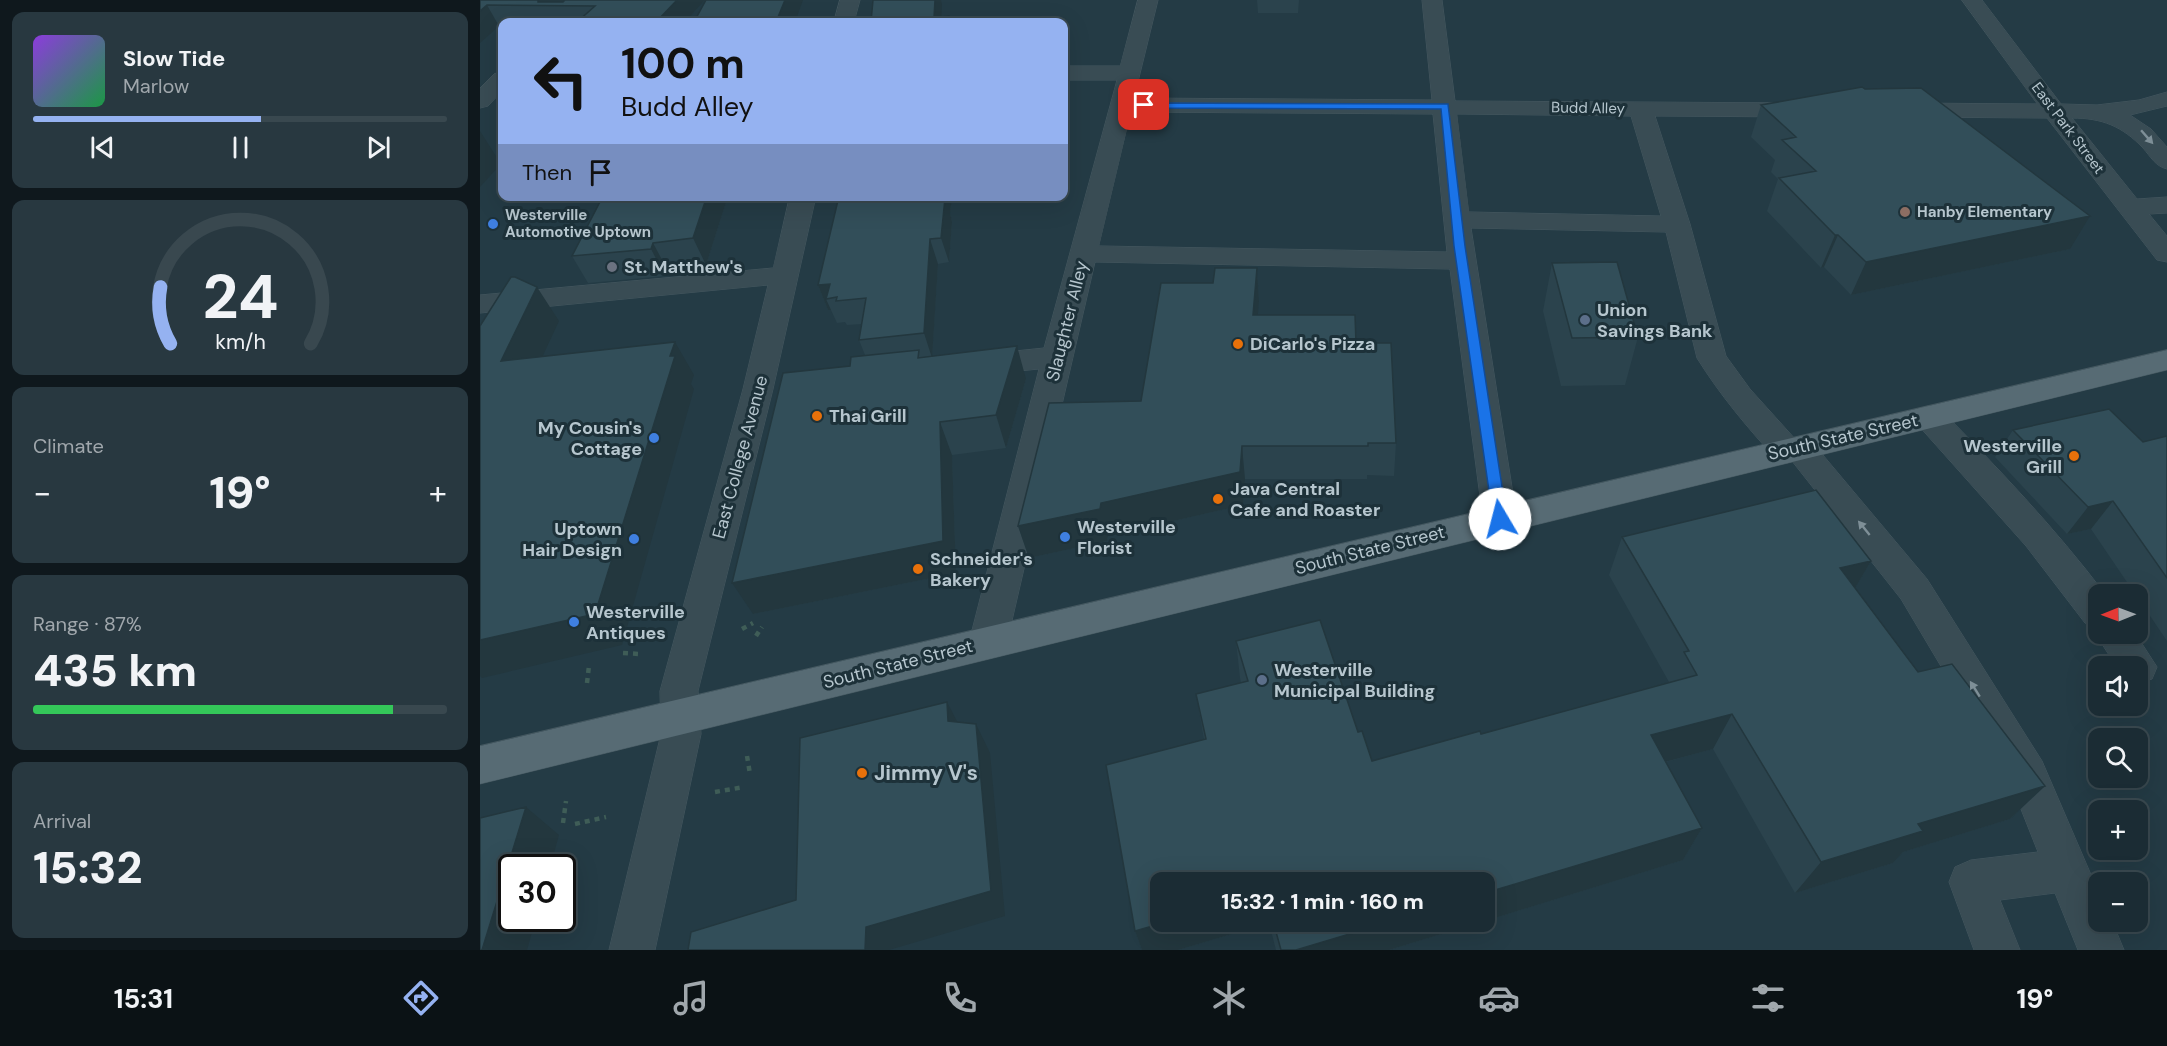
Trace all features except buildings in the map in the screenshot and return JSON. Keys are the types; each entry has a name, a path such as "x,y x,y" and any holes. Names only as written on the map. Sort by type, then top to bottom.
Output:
{"main road":[{"name":"South State Street","path":"480,765 2167,360"}],"street":[{"path":"845,18 850,0"},
{"name":"Slaughter Alley","path":"988,642 1057,357 1148,0"},
{"path":"1432,0 1462,261 1500,519"},
{"name":"East Park Street","path":"1972,0 2054,111 2167,254"},
{"path":"1068,73 1130,73"},
{"path":"480,101 498,83"},
{"path":"1889,110 2091,111 2141,106 2167,99"},
{"name":"Budd Alley","path":"1121,105 1830,110"},
{"path":"1641,109 1677,224 1712,358 1739,397 1794,450 1914,589 2027,774 2101,950"},
{"path":"2091,111 2113,114 2139,128 2167,162"},
{"name":"East College Avenue","path":"632,950 681,734 679,691 758,389 802,201"},
{"path":"2129,207 2167,205"},
{"path":"1457,220 1677,224"},
{"path":"1084,254 1462,261"},
{"path":"480,304 785,275"},
{"path":"954,368 1057,357"},
{"path":"758,389 792,385"},
{"path":"1929,417 2028,523 2065,566 2088,598"},
{"path":"1997,950 1971,882 2066,870"}],"path":[{"path":"741,630 753,622"},
{"path":"756,636 762,627"},
{"path":"623,653 640,654"},
{"path":"587,683 588,666"},
{"path":"747,756 750,774"},
{"path":"714,793 744,787"},
{"path":"563,823 566,801"},
{"path":"575,824 606,817"}],"place":[{"name":"Hanby Elementary","path":"1905,212"},
{"name":"Westerville Automotive Uptown","path":"493,224"},
{"name":"St. Matthew's","path":"612,267"},
{"name":"Union Savings Bank","path":"1585,320"},
{"name":"DiCarlo's Pizza","path":"1238,344"},
{"name":"Thai Grill","path":"817,416"},
{"name":"My Cousin's Cottage","path":"654,438"},
{"name":"Westerville Grill","path":"2074,456"},
{"name":"Java Central Cafe and Roaster","path":"1218,499"},
{"name":"Westerville Florist","path":"1065,537"},
{"name":"Uptown Hair Design","path":"634,539"},
{"name":"Schneider's Bakery","path":"918,569"},
{"name":"Westerville Antiques","path":"574,622"},
{"name":"Westerville Municipal Building","path":"1262,680"},
{"name":"Jimmy V's","path":"862,773"}],"route":[{"path":"1144,105 1445,106 1460,246 1500,519"}]}
